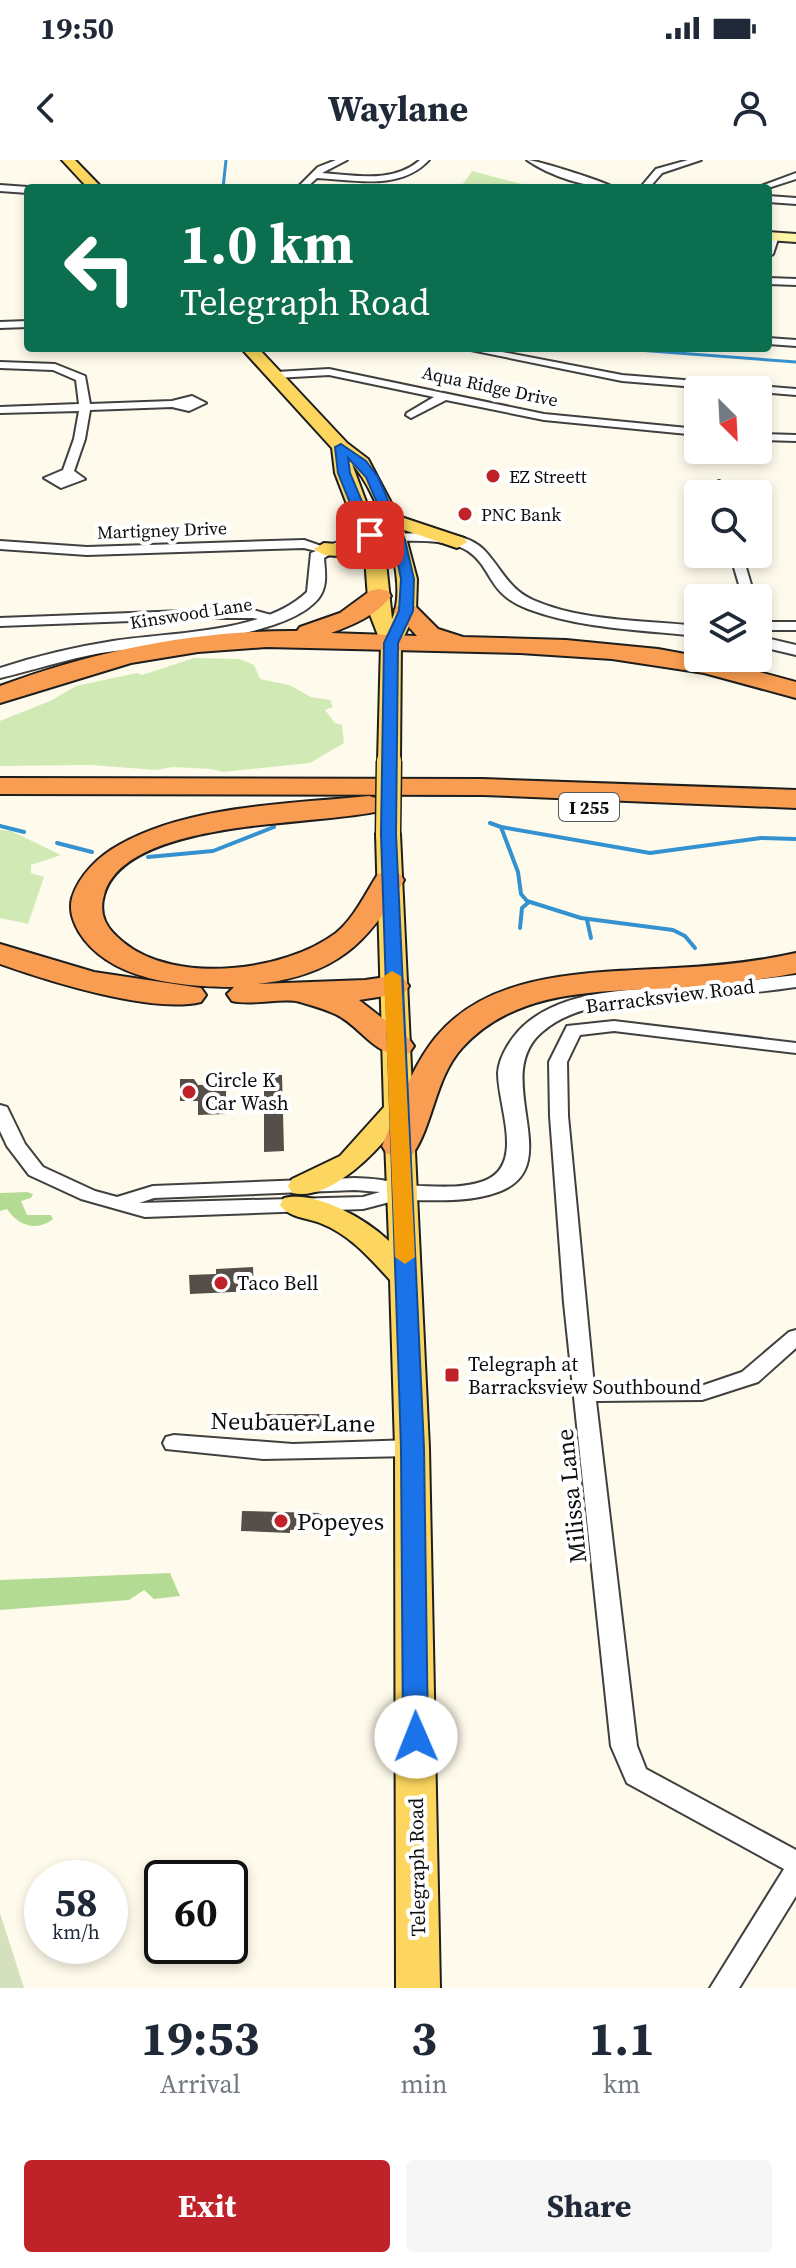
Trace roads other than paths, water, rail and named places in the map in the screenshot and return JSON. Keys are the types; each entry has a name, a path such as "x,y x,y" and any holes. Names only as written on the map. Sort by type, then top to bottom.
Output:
{"highway":[{"path":"0,695 67,671 116,659 271,629 338,623 369,606 379,596"},
{"path":"406,611 429,634 473,644"},
{"path":"271,629 391,643 571,646 641,653 717,667 796,690"},
{"name":"I 255","path":"0,786 483,787 796,799"},
{"path":"381,804 230,820 159,838 120,856 101,871 89,889 85,906 95,933 126,958 177,973 243,976 289,967 335,948 360,926 389,880"},
{"name":"I 255","path":"0,805 381,804 633,808 796,815"},
{"path":"0,953 75,977 147,991 216,995 393,986"},
{"path":"400,1146 444,1049 475,1019 504,1003 579,984 721,974 796,963"},
{"path":"287,992 348,1007 397,1046"}],"main road":[{"path":"68,160 93,184"},
{"path":"772,236 796,238"},
{"name":"Telegraph Road","path":"253,352 341,447 368,471 392,520 405,564 406,611 391,643 388,834 412,1448 418,1988"},
{"name":"Telegraph Road","path":"341,447 344,473 373,547 382,622 391,643"},
{"path":"392,520 457,542"},
{"path":"405,564 422,547 457,542"},
{"path":"324,549 373,547"},
{"path":"399,1108 350,1162 299,1196 355,1225 406,1278"}],"street":[{"path":"305,184 321,169 343,160"},
{"path":"315,175 393,176 407,181 418,179 408,173 418,169 425,160"},
{"path":"531,160 556,172 597,184"},
{"path":"648,184 659,171 697,160"},
{"path":"772,184 796,176"},
{"path":"0,188 24,190"},
{"path":"772,199 796,198"},
{"path":"772,281 796,282"},
{"path":"0,325 24,324"},
{"path":"772,341 796,343"},
{"path":"487,352 622,378 796,392"},
{"path":"0,365 45,366 77,375 85,387 80,443 68,472"},
{"name":"Aqua Ridge Drive","path":"276,375 329,372 544,417 684,431"},
{"path":"411,415 446,395"},
{"path":"0,410 172,404"},
{"path":"772,437 796,438"},
{"path":"373,547 399,540 457,542 478,551 504,589 537,607 592,619 684,629"},
{"name":"Martigney Drive","path":"0,545 87,551 304,544 324,549"},
{"name":"Kinswood Lane","path":"0,673 83,651 230,629 271,629 314,594 319,577 316,556 324,549"},
{"path":"0,622 253,614 271,629"},
{"path":"772,628 796,626"},
{"path":"772,637 796,650"},
{"name":"Barracksview Road","path":"0,1111 16,1146 36,1171 88,1195 145,1211 299,1196 363,1203 402,1193 488,1189 512,1176 519,1162 510,1060 523,1037 544,1021 568,1009 598,1001 796,981"},
{"name":"Milissa Lane","path":"796,1048 614,1026 573,1030 558,1062 559,1116 574,1303 624,1746 636,1776 796,1863"},
{"path":"586,1394 702,1393 750,1377 796,1337"},
{"name":"Neubauer Lane","path":"174,1443 218,1449 369,1451 412,1448"},
{"path":"724,1988 796,1873"}],"waterway":[{"path":"223,184 226,160"},
{"path":"664,352 796,362"},
{"path":"490,823 501,827"},
{"path":"0,826 24,832"},
{"path":"148,857 213,851 274,827"},
{"path":"501,827 650,853 761,838 796,839"},
{"path":"501,827 518,872 521,894 527,901 581,918 673,930 685,936 695,948"},
{"path":"57,843 92,852"},
{"path":"520,928 522,908 529,902"},
{"path":"587,920 591,938"}],"place":[{"name":"EZ Streett","path":"493,476"},
{"name":"PNC Bank","path":"465,514"},
{"name":"Circle K Car Wash","path":"189,1092"},
{"name":"Taco Bell","path":"221,1283"},
{"name":"Telegraph at Barracksview Southbound","path":"452,1375"},
{"name":"Popeyes","path":"281,1521"}]}
